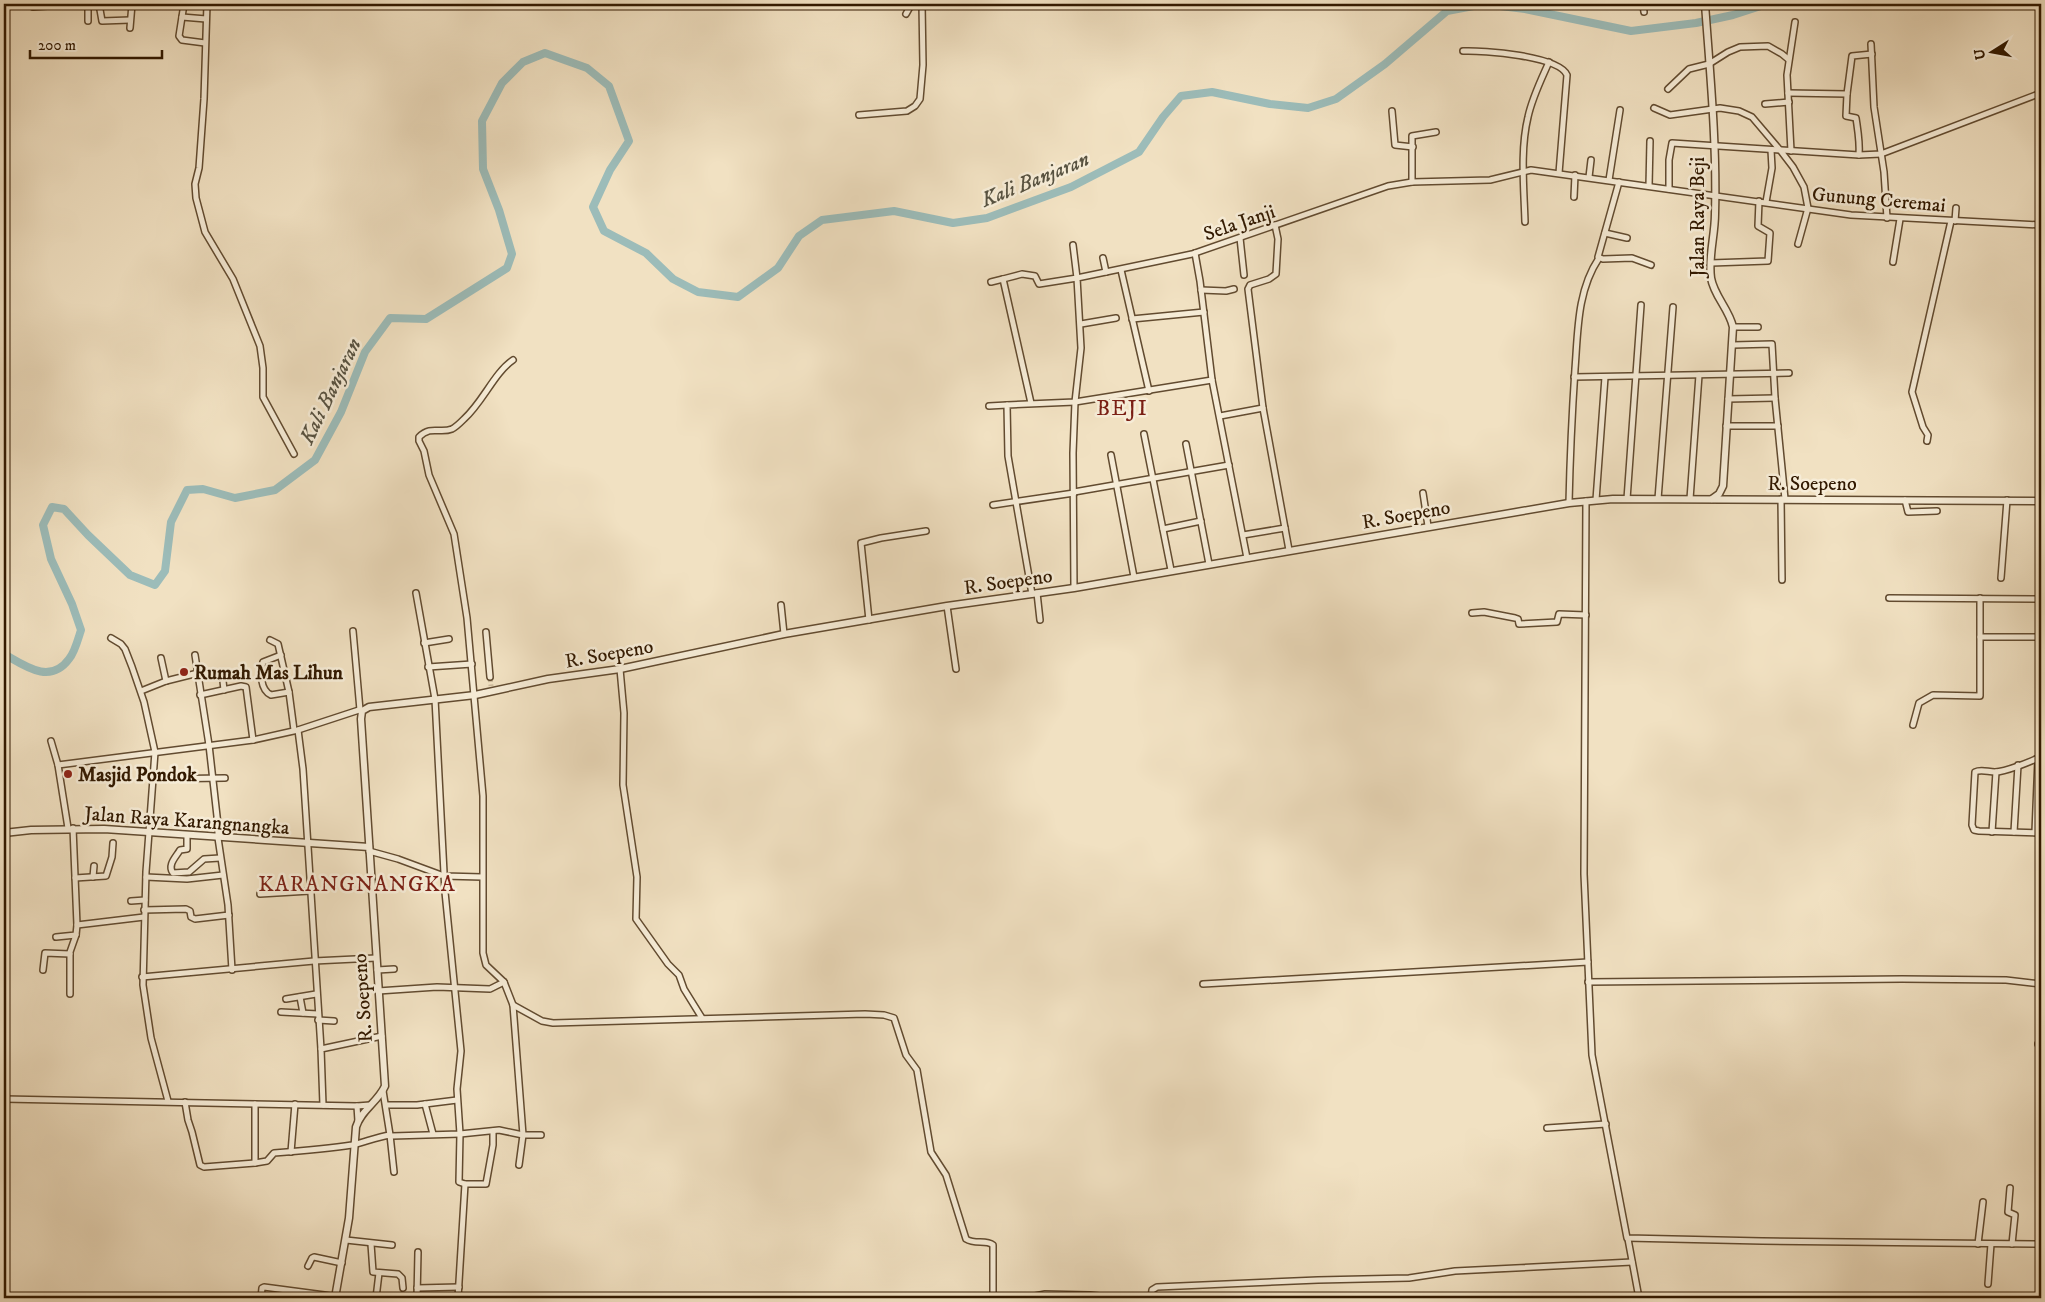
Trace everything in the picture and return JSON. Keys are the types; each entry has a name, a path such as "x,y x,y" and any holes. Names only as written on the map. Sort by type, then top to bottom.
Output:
{"street":[{"path":"33,7 76,4"},
{"path":"88,4 88,21"},
{"path":"99,4 102,21 130,20"},
{"path":"130,28 132,4"},
{"path":"196,4 184,4 178,34 180,38 205,44"},
{"path":"206,4 204,99 199,168 195,184 196,201 205,232 233,279 260,346 263,368 263,397 294,454"},
{"path":"859,116 907,111 915,106 920,99 923,65 922,4 911,5 906,14"},
{"path":"1643,4 1644,12"},
{"name":"Jalan Raya Beji","path":"1704,4 1713,108 1714,145 1715,213 1711,274 1714,288 1730,317 1733,327 1723,486"},
{"path":"182,17 206,19"},
{"path":"1791,152 1788,59 1795,22"},
{"path":"1871,44 1874,107 1882,154 1887,218"},
{"path":"1668,89 1689,69 1709,64 1733,50 1750,46 1768,46 1788,59"},
{"path":"1463,50 1514,54 1549,62 1566,71 1559,173"},
{"path":"1859,155 1860,140 1856,118 1846,116 1847,94 1852,56 1872,54"},
{"path":"1525,222 1524,171 1527,119 1535,92 1549,62"},
{"path":"1788,93 1847,94"},
{"path":"1669,189 1670,144 1714,145 1791,152 1859,155 1882,154 2041,93"},
{"path":"1765,104 1789,102"},
{"path":"1654,108 1670,115 1713,108 1739,111 1747,114 1756,122 1800,178 1808,208 1798,244"},
{"path":"1609,180 1620,110"},
{"path":"1392,111 1395,145 1413,147"},
{"path":"1412,182 1412,136 1436,132"},
{"path":"1649,186 1650,140"},
{"path":"1766,202 1777,150"},
{"path":"1589,177 1591,160"},
{"name":"Sela Janji","path":"1003,279 1026,274 1036,276 1039,284 1121,270 1195,253 1370,191 1412,182 1475,182 1524,171 1543,170 1715,195"},
{"path":"1574,196 1575,175"},
{"path":"1569,503 1576,333 1584,294 1592,268 1599,258 1599,252 1619,182"},
{"name":"Gunung Ceremai","path":"1715,195 1851,215 1900,219 2041,224"},
{"path":"1711,263 1768,261 1770,233 1758,225 1759,201"},
{"path":"1927,441 1928,435 1923,427 1912,392 1956,208"},
{"path":"1893,262 1900,219"},
{"path":"1276,225 1278,239 1276,274 1269,279 1250,285 1248,289 1263,408 1289,550"},
{"path":"1605,233 1626,238"},
{"path":"1240,238 1244,275"},
{"path":"1073,245 1081,324 1081,348 1075,402 1074,588"},
{"path":"1195,253 1212,380 1247,558"},
{"path":"1104,258 1106,272"},
{"path":"1599,258 1632,258 1651,265"},
{"path":"1121,270 1149,390"},
{"path":"991,282 1003,279 1031,403"},
{"path":"1201,290 1234,289"},
{"path":"1627,499 1634,423 1641,305"},
{"path":"1658,499 1673,306"},
{"path":"1132,319 1204,312"},
{"path":"1081,324 1116,318"},
{"path":"1733,327 1758,327"},
{"path":"1732,345 1772,344 1783,499 1782,580"},
{"path":"513,360 506,364 482,399 452,429 434,429 419,437 429,475 454,534 466,612 483,796 484,960 486,965 504,982 513,1005 523,1135 519,1165"},
{"path":"1574,377 1789,373"},
{"path":"1690,499 1699,375"},
{"path":"1596,500 1605,377"},
{"path":"989,406 1075,402 1212,380"},
{"path":"1728,399 1775,398"},
{"path":"1006,405 1008,456 1040,620"},
{"path":"1220,416 1263,408"},
{"path":"1726,426 1778,426"},
{"path":"1144,434 1172,570"},
{"path":"1186,444 1209,564"},
{"path":"1110,455 1134,577"},
{"path":"993,505 1229,465"},
{"path":"1712,499 1723,486 1735,499"},
{"path":"1423,493 1428,526"},
{"name":"R. Soepeno","path":"383,1091 385,1086 361,710 475,695 492,689 620,669 784,634 947,606 1074,588 1569,503 1627,499 2041,501"},
{"path":"1905,500 1908,512 1937,512"},
{"path":"2001,578 2007,500"},
{"path":"1586,501 1584,821 1588,982 1592,1055 1639,1298"},
{"path":"1163,529 1201,521"},
{"path":"1243,535 1285,528"},
{"path":"869,620 861,543 926,531"},
{"path":"416,593 435,699 444,876 461,1051 457,1100 460,1134 458,1181 465,1184 486,1184 493,1145 493,1131"},
{"path":"1889,598 2041,600"},
{"path":"1913,725 1918,702 1931,695 1980,696 1980,598"},
{"path":"781,606 784,634"},
{"path":"947,606 956,669"},
{"path":"1472,613 1484,612 1515,618 1518,619 1519,624 1557,622 1559,614 1586,615"},
{"path":"58,765 253,740 296,730 361,710 353,631"},
{"path":"486,632 490,677"},
{"path":"1980,637 2041,637"},
{"path":"111,638 121,644 125,650 141,691 155,752 144,910 142,977 152,1038 168,1101"},
{"path":"424,643 450,639"},
{"path":"270,640 278,644 281,655 303,769 323,1105"},
{"path":"195,655 200,695 210,745 220,858 229,915 232,970"},
{"path":"281,655 263,662 262,682 264,689 271,695 289,692"},
{"path":"161,658 166,681"},
{"path":"428,667 472,664"},
{"path":"620,669 624,713 623,785 637,877 636,919 679,975 684,989 702,1018"},
{"path":"222,672 224,690"},
{"path":"141,691 166,681 198,673"},
{"path":"200,695 241,686 246,688 253,740"},
{"path":"51,741 71,828 75,878 77,925 70,954 70,994"},
{"path":"2035,832 2040,757 2009,769 1996,772 1980,770 1975,772 1972,828 1979,831 1992,832 2014,832 2035,832 2041,832"},
{"path":"2014,832 2018,765"},
{"path":"1992,832 1996,772"},
{"path":"152,779 226,778"},
{"name":"Jalan Raya Karangnangka","path":"4,834 31,830 71,828 150,832 369,849"},
{"path":"187,835 186,849 180,850 171,864 171,870 174,873 189,872 204,859 220,858"},
{"path":"75,878 106,876 113,843"},
{"path":"369,849 444,876 482,877"},
{"path":"94,866 94,877"},
{"path":"146,877 187,879 223,875"},
{"path":"260,894 310,891"},
{"path":"131,900 145,900"},
{"path":"144,910 186,908 195,919 229,915"},
{"path":"77,925 144,917"},
{"path":"56,937 76,935"},
{"path":"43,970 45,953 70,954"},
{"path":"142,977 376,958"},
{"path":"1203,984 1588,962"},
{"path":"377,970 394,970"},
{"path":"1588,982 1902,979 2006,980 2041,984"},
{"path":"378,991 454,987 493,988 504,982"},
{"path":"286,1000 316,994"},
{"path":"300,997 303,1013"},
{"path":"513,1005 542,1022 554,1023 865,1014 884,1015 894,1018 906,1055 917,1070 932,1152 946,1175 966,1239 972,1242 990,1242 993,1245 993,1293 997,1298 1007,1298"},
{"path":"282,1012 303,1013 334,1021"},
{"path":"321,1049 382,1036"},
{"path":"383,1091 394,1172"},
{"path":"358,1121 383,1091"},
{"path":"4,1099 370,1105"},
{"path":"386,1105 425,1104 457,1100"},
{"path":"185,1102 200,1165 204,1167 267,1161 274,1153 354,1145 372,1138 390,1135 460,1134 499,1130 523,1135 541,1135"},
{"path":"255,1104 255,1163"},
{"path":"291,1152 295,1104"},
{"path":"425,1104 433,1134"},
{"path":"336,1297 346,1240 354,1145 358,1121 356,1106"},
{"path":"1547,1128 1606,1124"},
{"path":"458,1298 465,1184"},
{"path":"2010,1188 2008,1212 2014,1215 2012,1244"},
{"path":"1978,1244 1983,1202"},
{"path":"1628,1239 2041,1244"},
{"path":"346,1240 392,1245"},
{"path":"370,1244 372,1271 375,1273 398,1274 402,1278 403,1288"},
{"path":"1988,1284 1991,1244"},
{"path":"416,1298 418,1252"},
{"path":"308,1266 314,1257 342,1263"},
{"path":"1151,1298 1152,1290 1157,1287 1409,1278 1455,1271 1632,1262"},
{"path":"376,1298 379,1273"},
{"path":"261,1298 262,1288 264,1287 346,1298"},
{"path":"417,1288 459,1287"},
{"path":"1025,1298 1045,1294 1119,1298"}],"waterway":[{"name":"Kali Banjaran","path":"4,654 20,664 37,671 54,671 62,667 73,653 81,630 72,604 51,559 43,525 52,507 64,509 130,575 155,585 165,571 171,522 187,490 203,489 235,498 275,490 315,460 341,412 365,352 390,318 426,319 507,268 512,254 499,210 483,169 482,121 502,83 523,62 545,53 587,68 609,86 629,141 610,170 593,207 604,231 646,253 673,279 698,292 738,297 778,268 799,236 822,220 894,211 953,223 987,218 1071,187 1139,152 1163,117 1181,96 1212,92 1270,104 1308,108 1336,99 1385,64 1447,11 1484,4 1525,9 1631,31 1696,23 1733,15 1767,4"}],"tunnel":[{"path":"490,677 491,686"}],"place":[{"name":"Rumah Mas Lihun","path":"184,672"},
{"name":"Masjid Pondok","path":"68,774"}],"district":[{"name":"BEJI","path":"1122,407"},
{"name":"KARANGNANGKA","path":"357,883"}]}
